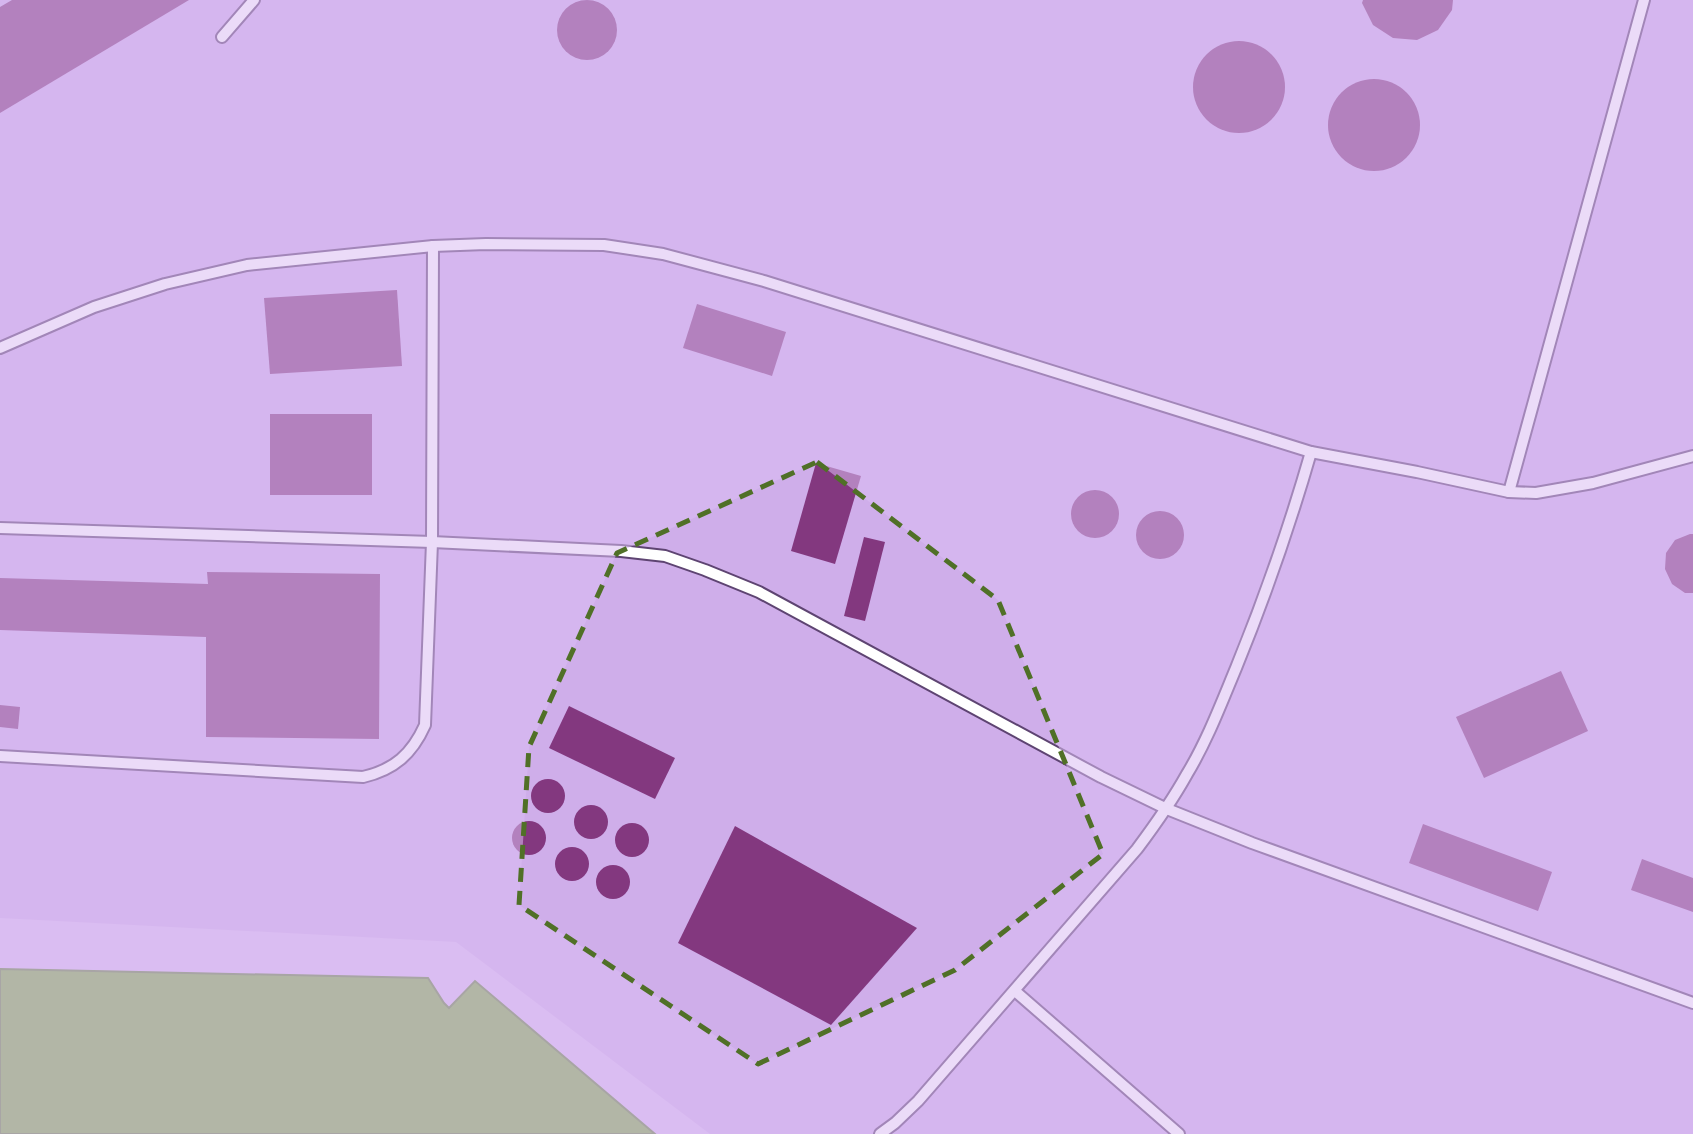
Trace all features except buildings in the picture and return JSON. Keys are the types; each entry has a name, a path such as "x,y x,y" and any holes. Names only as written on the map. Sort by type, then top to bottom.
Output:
{"lane":[{"path":"222,37 254,0"},
{"path":"1509,492 1644,0"},
{"path":"0,348 94,307 165,284 247,265 433,246 604,244 663,254 764,281 1311,452 1509,492 1536,493 1593,483 1693,456"},
{"path":"0,756 363,777 381,773 398,762 419,737 425,725 432,542 433,246"},
{"path":"880,1134 918,1101 1137,849 1167,809 1216,718 1293,513 1311,452"},
{"path":"0,528 432,542 621,551 665,556 759,593 1101,777 1167,809 1252,843 1693,1003"},
{"path":"1015,990 1180,1134"}],"highlighted area":[{"path":"817,462 998,600 1103,854 955,970 758,1064 519,905 529,747 617,553"}],"shaded area":[{"path":"0,0 1693,0 1693,1134 710,1134 456,942 0,918"},
{"path":"0,969 428,978 449,1008 475,981 655,1134 0,1134"}]}
